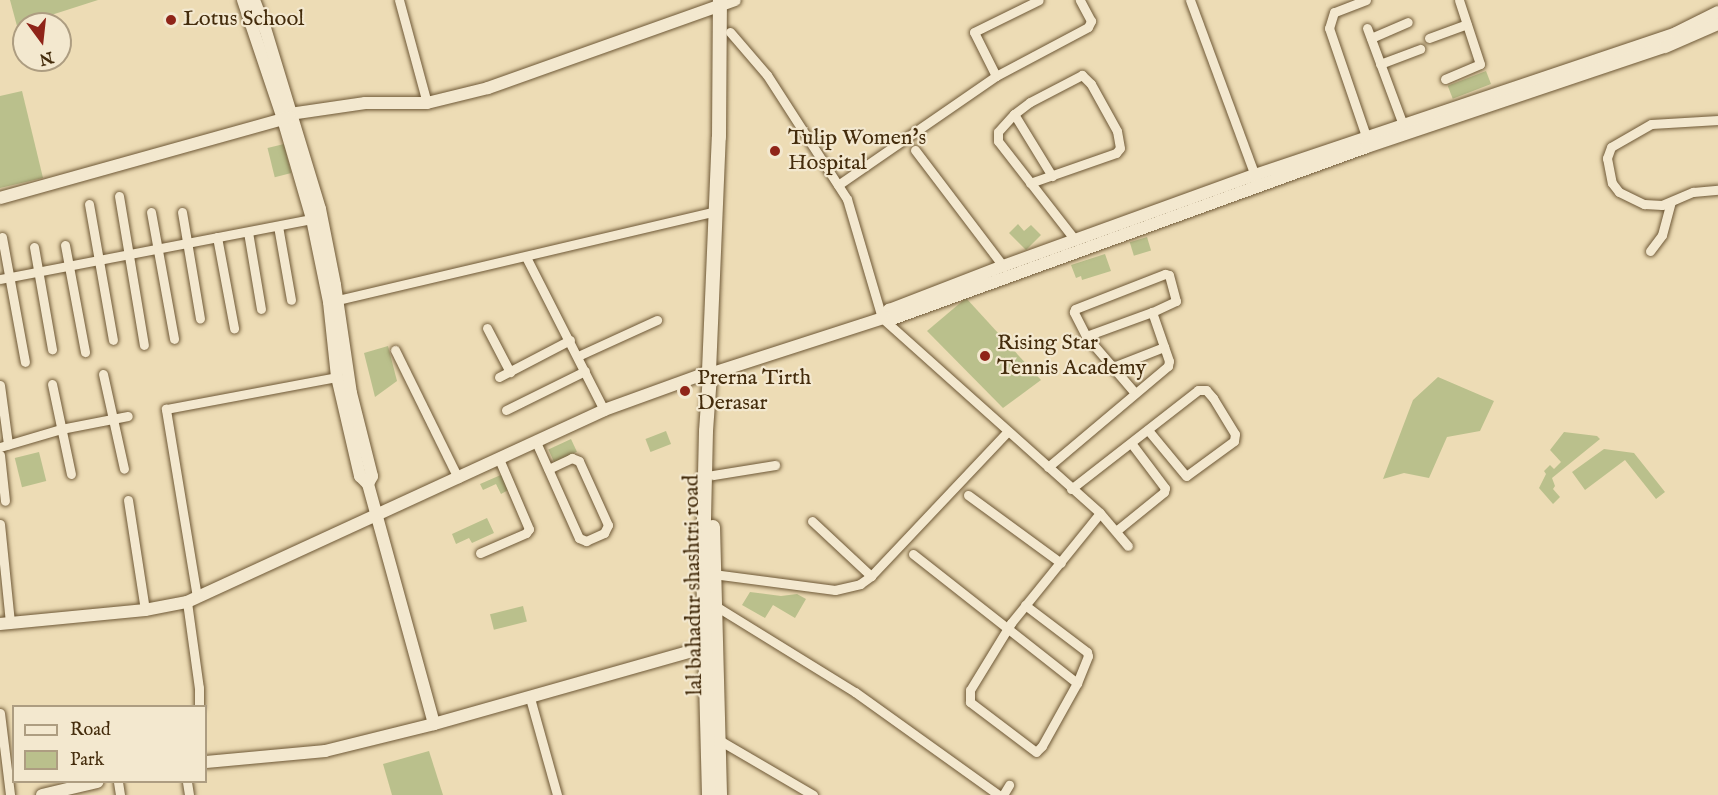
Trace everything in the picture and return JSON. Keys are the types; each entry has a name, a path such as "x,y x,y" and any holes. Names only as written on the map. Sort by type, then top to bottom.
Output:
{"main road":[{"name":"lal bahadur shashtri road","path":"720,795 719,740 710,646 714,605 712,372 720,299 730,32 726,1"},
{"path":"709,795 710,646 705,442 712,372 722,33 726,1"}],"street":[{"path":"243,0 320,209 333,301 351,393 372,476 368,484"},
{"path":"254,0 265,28 333,301 337,376 360,477 368,484 434,724"},
{"path":"399,0 427,104"},
{"path":"996,76 974,32 1039,0"},
{"path":"838,185 996,76 1088,27 1091,21 1080,0"},
{"path":"1190,0 1257,181"},
{"path":"1366,0 1334,12 1329,28 1368,142"},
{"path":"1445,79 1480,64 1459,0"},
{"path":"0,191 287,115 365,103 427,104 488,88 726,1"},
{"path":"1368,142 1402,125 1676,33 1718,12"},
{"path":"1402,125 1369,33 1408,22"},
{"path":"1429,38 1467,24"},
{"path":"0,524 5,624 145,610 192,600 604,410 712,372 884,317 892,319 1257,181 1368,142 1665,47 1718,24"},
{"path":"730,32 767,75 847,199 884,317 1100,513 1128,546"},
{"path":"1380,64 1420,48"},
{"path":"1030,183 1116,153 1120,148 1117,131 1091,84 1082,75 1074,77 1030,102 1014,114 998,132 997,137 1030,183 1075,240"},
{"path":"1014,114 1052,176"},
{"path":"0,198 287,115"},
{"path":"1718,120 1651,124 1611,147 1608,169 1612,183 1619,192 1644,204 1671,202 1693,192 1718,190"},
{"path":"915,150 1003,266"},
{"path":"884,317 889,310 1003,266 1075,240 1257,181"},
{"path":"119,196 144,345"},
{"path":"1650,251 1662,236 1671,202"},
{"path":"89,204 113,340"},
{"path":"333,301 716,211"},
{"path":"151,212 174,339"},
{"path":"182,212 200,318"},
{"path":"4,278 312,219"},
{"path":"278,226 291,300"},
{"path":"248,232 261,309"},
{"path":"2,237 4,278 25,362"},
{"path":"217,237 234,328"},
{"path":"65,244 85,352"},
{"path":"34,247 52,349"},
{"path":"526,257 604,410"},
{"path":"1086,336 1176,301 1169,275 1165,274 1075,309 1074,312 1086,336 1135,393"},
{"path":"1048,467 1168,366 1169,361 1152,312"},
{"path":"578,356 657,320"},
{"path":"487,328 510,372"},
{"path":"499,377 570,340"},
{"path":"1113,367 1164,347"},
{"path":"395,350 458,478"},
{"path":"506,410 585,371"},
{"path":"102,374 124,469"},
{"path":"199,705 192,600 166,409 337,376"},
{"path":"51,384 71,474"},
{"path":"0,385 4,445 61,429 128,416"},
{"path":"1071,489 1198,390 1206,390 1235,434 1234,441 1186,476 1148,430"},
{"path":"713,574 835,590 848,588 871,576 1008,431"},
{"path":"536,442 548,469 579,538 586,541 604,533 608,525 579,461 572,458 548,469"},
{"path":"1116,531 1164,492 1165,488 1131,443"},
{"path":"0,455 5,501"},
{"path":"480,553 526,533 529,529 499,459"},
{"path":"713,475 775,465"},
{"path":"968,495 1061,563"},
{"path":"128,500 145,610"},
{"path":"1025,605 1087,652 1077,683 1038,751 1033,751 970,702 969,697 1025,605 1100,513"},
{"path":"812,521 871,576"},
{"path":"912,554 1077,683"},
{"path":"714,605 855,692 988,792 1001,795 1009,784"},
{"path":"207,759 325,751 530,698 710,646"},
{"path":"530,698 557,795"},
{"path":"0,713 10,795"},
{"path":"719,740 813,795"},
{"path":"42,795 93,783"}],"green space":[{"path":"10,0 98,0 61,12 13,12"},
{"path":"1486,71 1491,84 1453,99 1448,86"},
{"path":"22,91 43,178 0,188 0,96"},
{"path":"284,144 291,173 275,177 268,148"},
{"path":"1018,224 1024,231 1031,225 1041,235 1026,250 1009,233"},
{"path":"1147,237 1151,250 1134,256 1130,242"},
{"path":"1105,254 1111,271 1082,280 1081,276 1076,278 1071,265"},
{"name":"Rising Star Tennis Academy","path":"966,298 1041,380 1003,408 927,331"},
{"path":"388,346 397,381 375,397 364,353"},
{"path":"1438,377 1494,401 1480,431 1447,437 1429,478 1404,473 1383,479 1413,400"},
{"path":"666,431 671,444 650,452 645,439"},
{"path":"1564,432 1597,436 1600,439 1552,478 1555,486 1553,489 1560,497 1553,504 1539,488 1546,474 1544,471 1550,465 1554,469 1561,462 1550,450"},
{"path":"571,439 577,452 554,462 548,450"},
{"path":"1604,449 1634,453 1665,492 1656,499 1625,460 1585,490 1572,472"},
{"path":"39,452 46,481 22,487 15,458"},
{"path":"503,474 510,489 501,494 496,484 483,490 480,484"},
{"path":"487,518 494,533 472,543 469,538 456,544 452,534"},
{"path":"750,592 781,596 797,594 806,599 795,618 773,605 765,618 742,605"},
{"path":"523,606 527,622 494,630 490,614"},
{"path":"429,751 443,795 392,795 383,764"}],"place":[{"name":"Lotus School","path":"171,20"},
{"name":"Tulip Women's Hospital","path":"775,151"},
{"name":"Rising Star Tennis Academy","path":"985,356"},
{"name":"Prerna Tirth Derasar","path":"685,391"}]}
